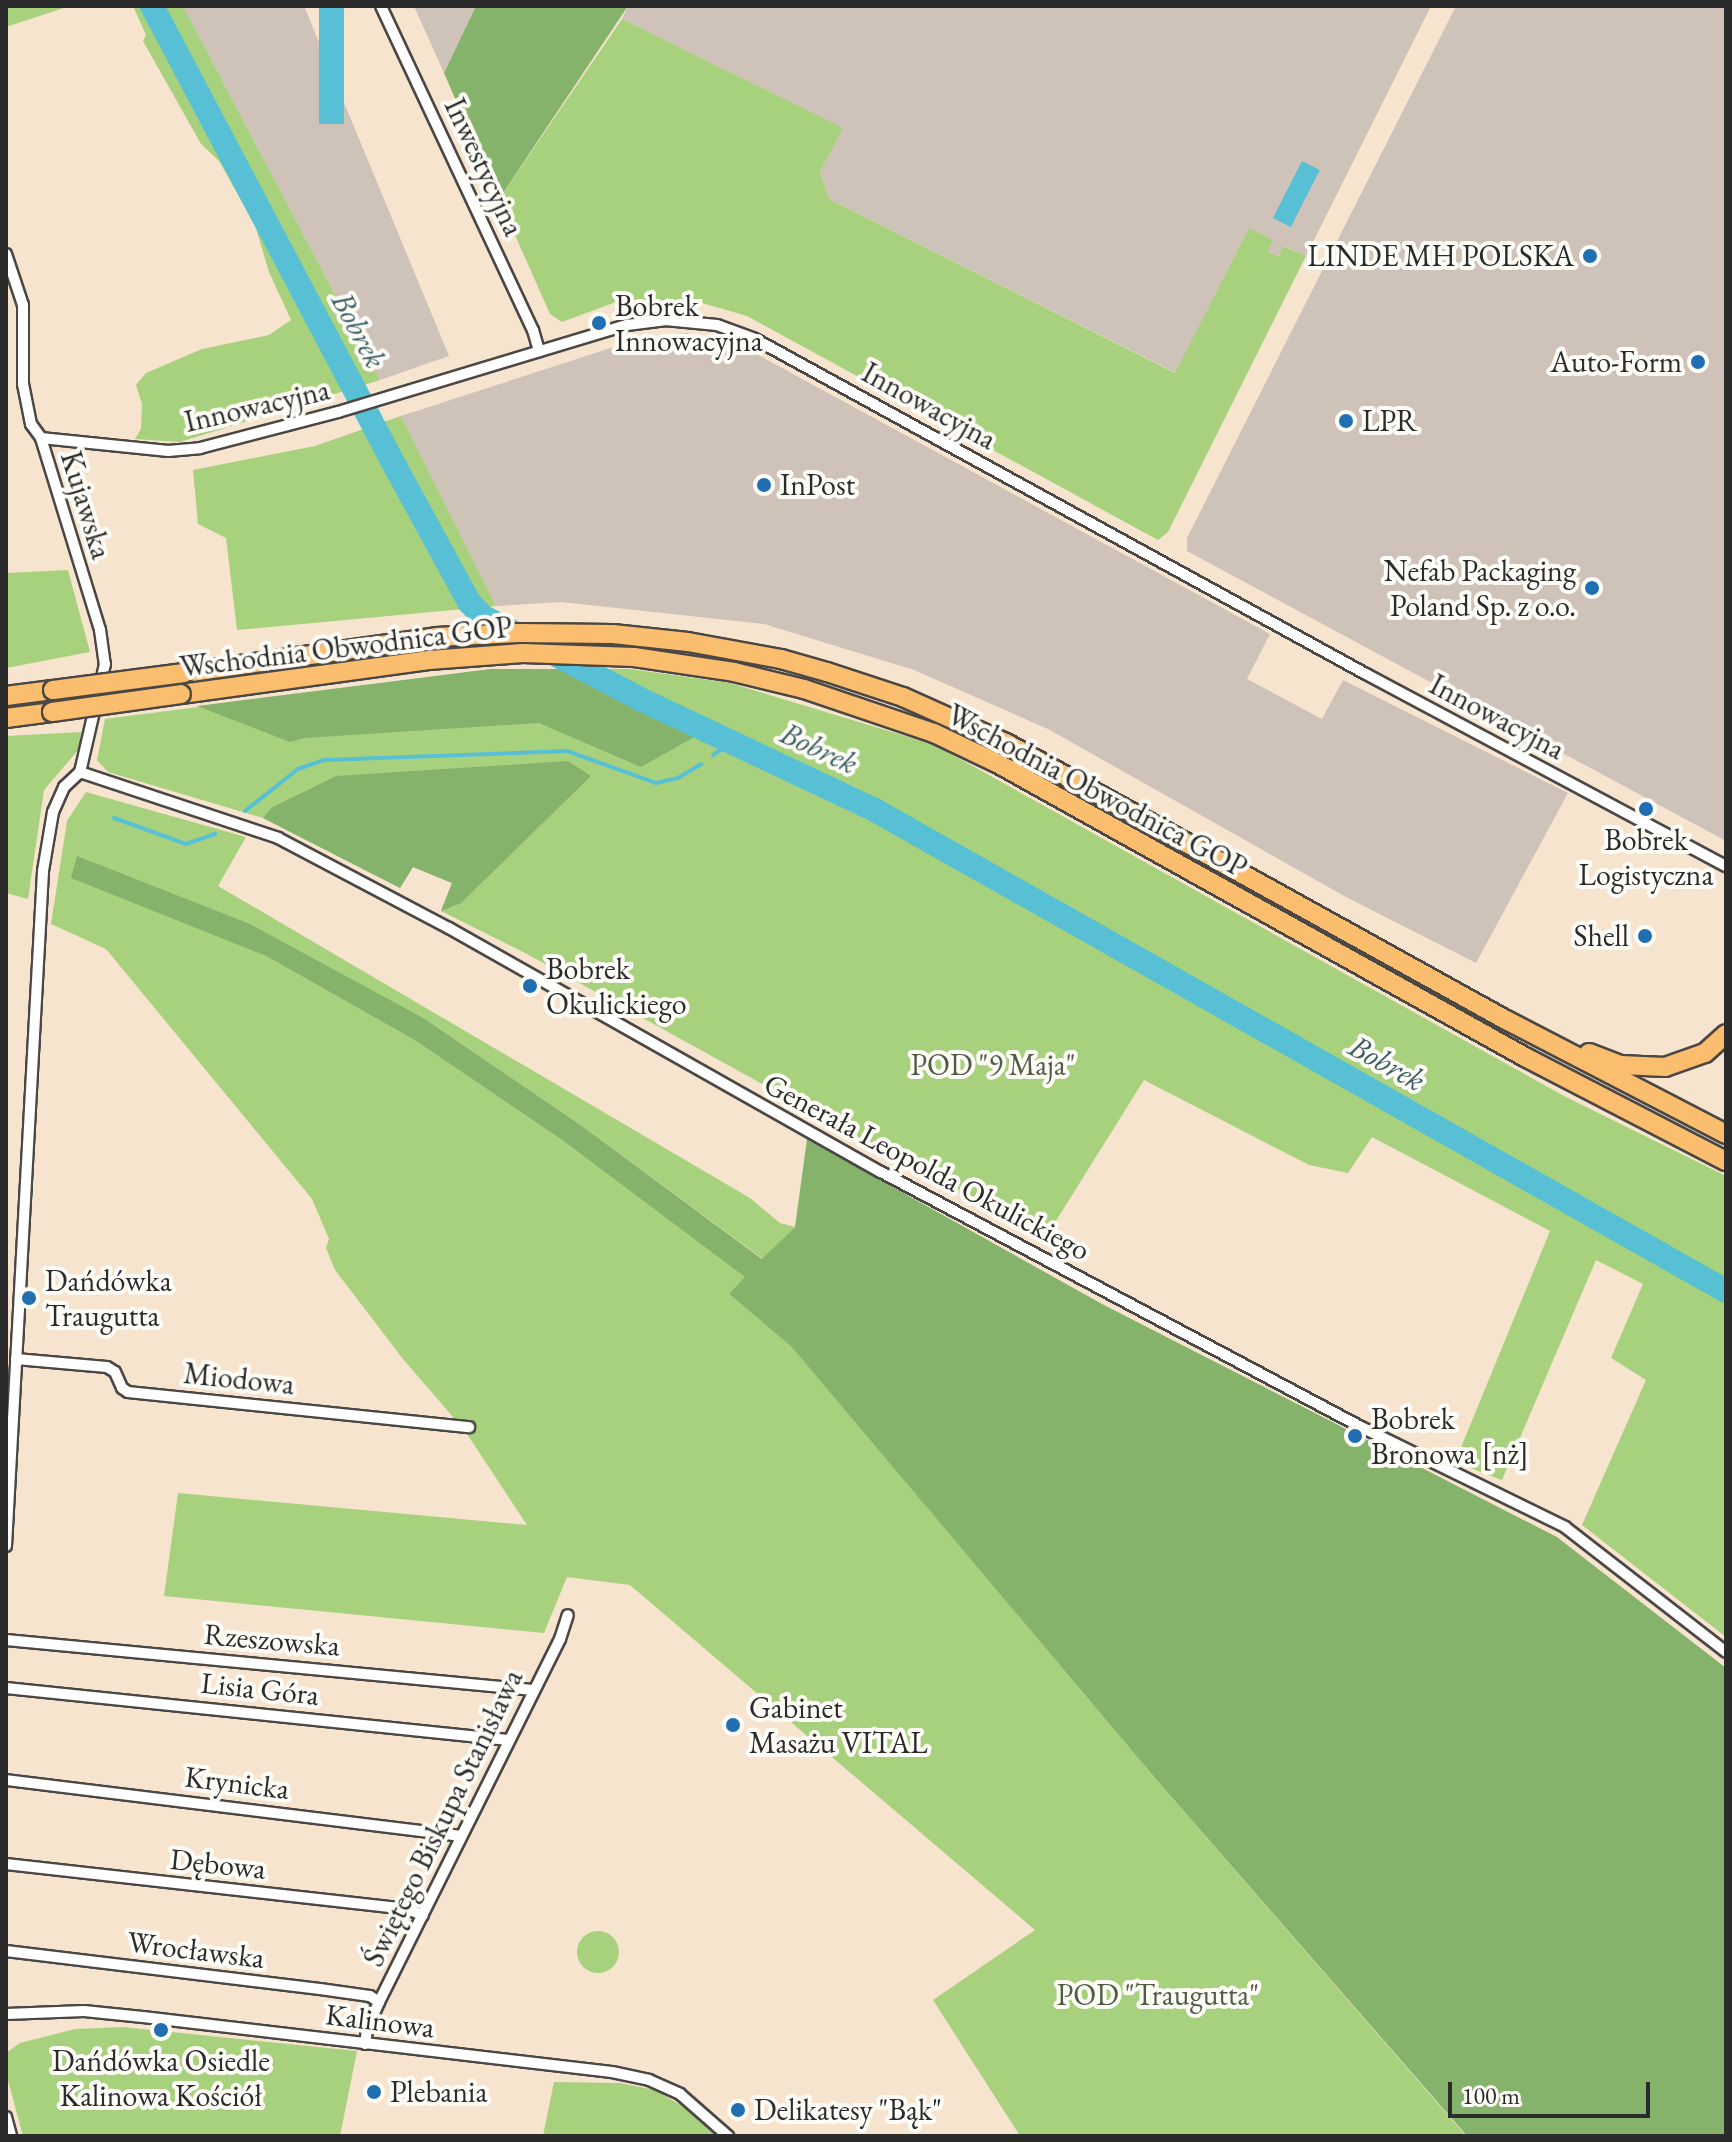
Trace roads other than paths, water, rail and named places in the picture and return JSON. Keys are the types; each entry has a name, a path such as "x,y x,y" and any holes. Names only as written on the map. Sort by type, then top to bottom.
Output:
{"highway":[{"name":"Wschodnia Obwodnica GOP","path":"6,696 436,637 613,634 688,642 781,659 903,697 963,722 1506,1020 1726,1134"},
{"name":"Wschodnia Obwodnica GOP","path":"6,718 477,656 523,653 634,657 722,670 804,689 867,708 957,743 1525,1057 1726,1161"},
{"path":"1506,1020 1621,1065 1646,1068 1665,1067 1705,1053 1726,1034"}],"street":[{"name":"Inwestycyjna","path":"381,6 533,330 539,351"},
{"name":"Kujawska","path":"6,254 23,305 26,399 31,424 41,438 100,630 105,664 80,772"},
{"name":"Innowacyjna","path":"41,438 168,451 200,448 338,412 627,325 665,320 702,322 737,331 1353,667 1726,866"},
{"path":"6,1546 43,871 53,812 64,787 80,772"},
{"name":"Generała Leopolda Okulickiego","path":"80,772 278,838 449,928 881,1172 1361,1427 1565,1527 1726,1652"},
{"name":"Miodowa","path":"16,1359 107,1367 115,1372 122,1388 128,1392 469,1427"},
{"name":"Świętego Biskupa Stanisława","path":"365,2044 367,2029 379,2002 568,1615"},
{"name":"Rzeszowska","path":"6,1640 533,1690"},
{"name":"Lisia Góra","path":"6,1688 508,1740"},
{"name":"Krynicka","path":"6,1780 461,1836"},
{"name":"Dębowa","path":"6,1864 407,1909 423,1915"},
{"name":"Wrocławska","path":"6,1951 320,1989 370,1996 379,2002"},
{"name":"Kalinowa","path":"6,2014 98,2013 612,2072 649,2080 680,2094 728,2136"},
{"path":"6,2117 11,2136"}],"water":[{"path":"319,6 344,6 344,124 319,124"},
{"path":"1302,161 1320,170 1291,227 1273,218"}],"waterway":[{"name":"Bobrek","path":"152,6 396,468 469,602 482,616 640,699 873,809 1726,1291"},
{"path":"713,755 733,742"},
{"path":"245,811 298,769 324,760 567,751 656,783 678,778 701,764"},
{"path":"114,818 186,844 215,834"}],"place":[{"name":"LINDE MH POLSKA","path":"1590,256"},
{"name":"Bobrek Innowacyjna","path":"599,323"},
{"name":"Auto-Form","path":"1698,362"},
{"name":"LPR","path":"1346,421"},
{"name":"InPost","path":"764,485"},
{"name":"Nefab Packaging Poland Sp. z o.o.","path":"1592,588"},
{"name":"Bobrek Logistyczna","path":"1646,809"},
{"name":"Shell","path":"1645,936"},
{"name":"Bobrek Okulickiego","path":"530,986"},
{"name":"Dańdówka Traugutta","path":"29,1298"},
{"name":"Bobrek Bronowa [nż]","path":"1355,1436"},
{"name":"Gabinet Masażu VITAL","path":"733,1725"},
{"name":"Dańdówka Osiedle Kalinowa Kościół","path":"161,2030"},
{"name":"Plebania","path":"374,2092"},
{"name":"Delikatesy \"Bąk\"","path":"738,2110"}],"park label":[{"name":"POD \"9 Maja\"","path":"993,1065"},
{"name":"POD \"Traugutta\"","path":"1158,1995"}]}
